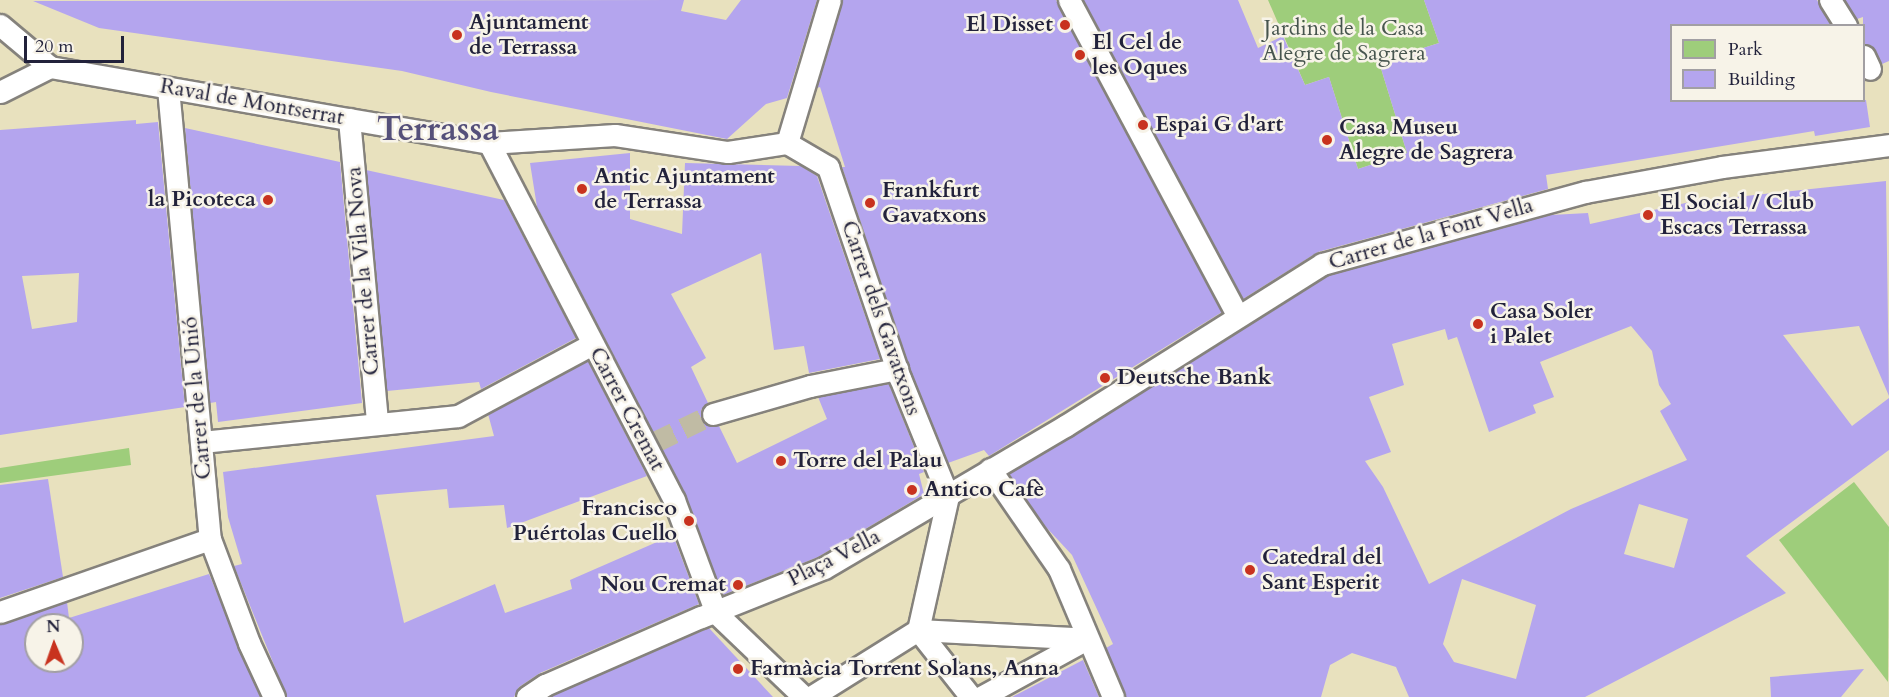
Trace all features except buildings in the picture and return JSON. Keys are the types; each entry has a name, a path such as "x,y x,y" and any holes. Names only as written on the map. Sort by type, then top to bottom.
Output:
{"street":[{"path":"787,143 803,83 830,0"},
{"path":"1070,0 1238,316"},
{"path":"1830,0 1845,24"},
{"name":"Raval de Montserrat","path":"0,25 50,67 489,142 615,135 728,152 787,143"},
{"path":"0,92 50,67"},
{"name":"Carrer de la Unió","path":"168,88 210,539 249,644 274,697"},
{"name":"Carrer de la Vila Nova","path":"349,118 377,423"},
{"name":"Carrer Cremat","path":"489,142 527,222 592,344 651,445 674,500 710,611"},
{"name":"Carrer dels Gavatxons","path":"787,143 828,167 897,369 934,469 948,496"},
{"name":"Carrer de la Font Vella","path":"990,469 1065,426 1322,264 1549,200 1722,167 1889,145"},
{"path":"202,442 458,416 592,344"},
{"path":"713,414 810,386 897,369"},
{"path":"990,469 1059,569 1113,697"},
{"name":"Plaça Vella","path":"527,697 544,685 710,611 824,568 990,469"},
{"path":"918,630 948,496"},
{"path":"0,612 210,539"},
{"path":"710,611 804,697"},
{"path":"811,697 918,630 1090,646"},
{"path":"918,630 971,697"},
{"path":"981,697 1090,646"}],"green space":[{"name":"Jardins de la Casa Alegre de Sagrera","path":"1268,0 1424,0 1439,43 1379,62 1407,153 1358,169 1329,77 1305,85"},
{"path":"129,448 131,465 0,483 0,468"},
{"path":"1854,482 1889,527 1888,682 1779,540"}],"tunnel":[{"path":"655,442 713,414"}],"place":[{"name":"El Disset","path":"1065,25"},
{"name":"Ajuntament de Terrassa","path":"457,35"},
{"name":"El Cel de les Oques","path":"1080,55"},
{"name":"Espai G d'art","path":"1143,125"},
{"name":"Casa Museu Alegre de Sagrera","path":"1327,140"},
{"name":"Antic Ajuntament de Terrassa","path":"582,189"},
{"name":"la Picoteca","path":"268,200"},
{"name":"Frankfurt Gavatxons","path":"870,203"},
{"name":"El Social / Club Escacs Terrassa","path":"1648,215"},
{"name":"Casa Soler i Palet","path":"1478,324"},
{"name":"Deutsche Bank","path":"1105,378"},
{"name":"Torre del Palau","path":"781,461"},
{"name":"Antico Cafè","path":"912,490"},
{"name":"Francisco Puértolas Cuello","path":"689,521"},
{"name":"Catedral del Sant Esperit","path":"1250,570"},
{"name":"Nou Cremat","path":"738,585"},
{"name":"Farmàcia Torrent Solans, Anna","path":"738,669"}],"district":[{"name":"Terrassa","path":"438,130"}]}
